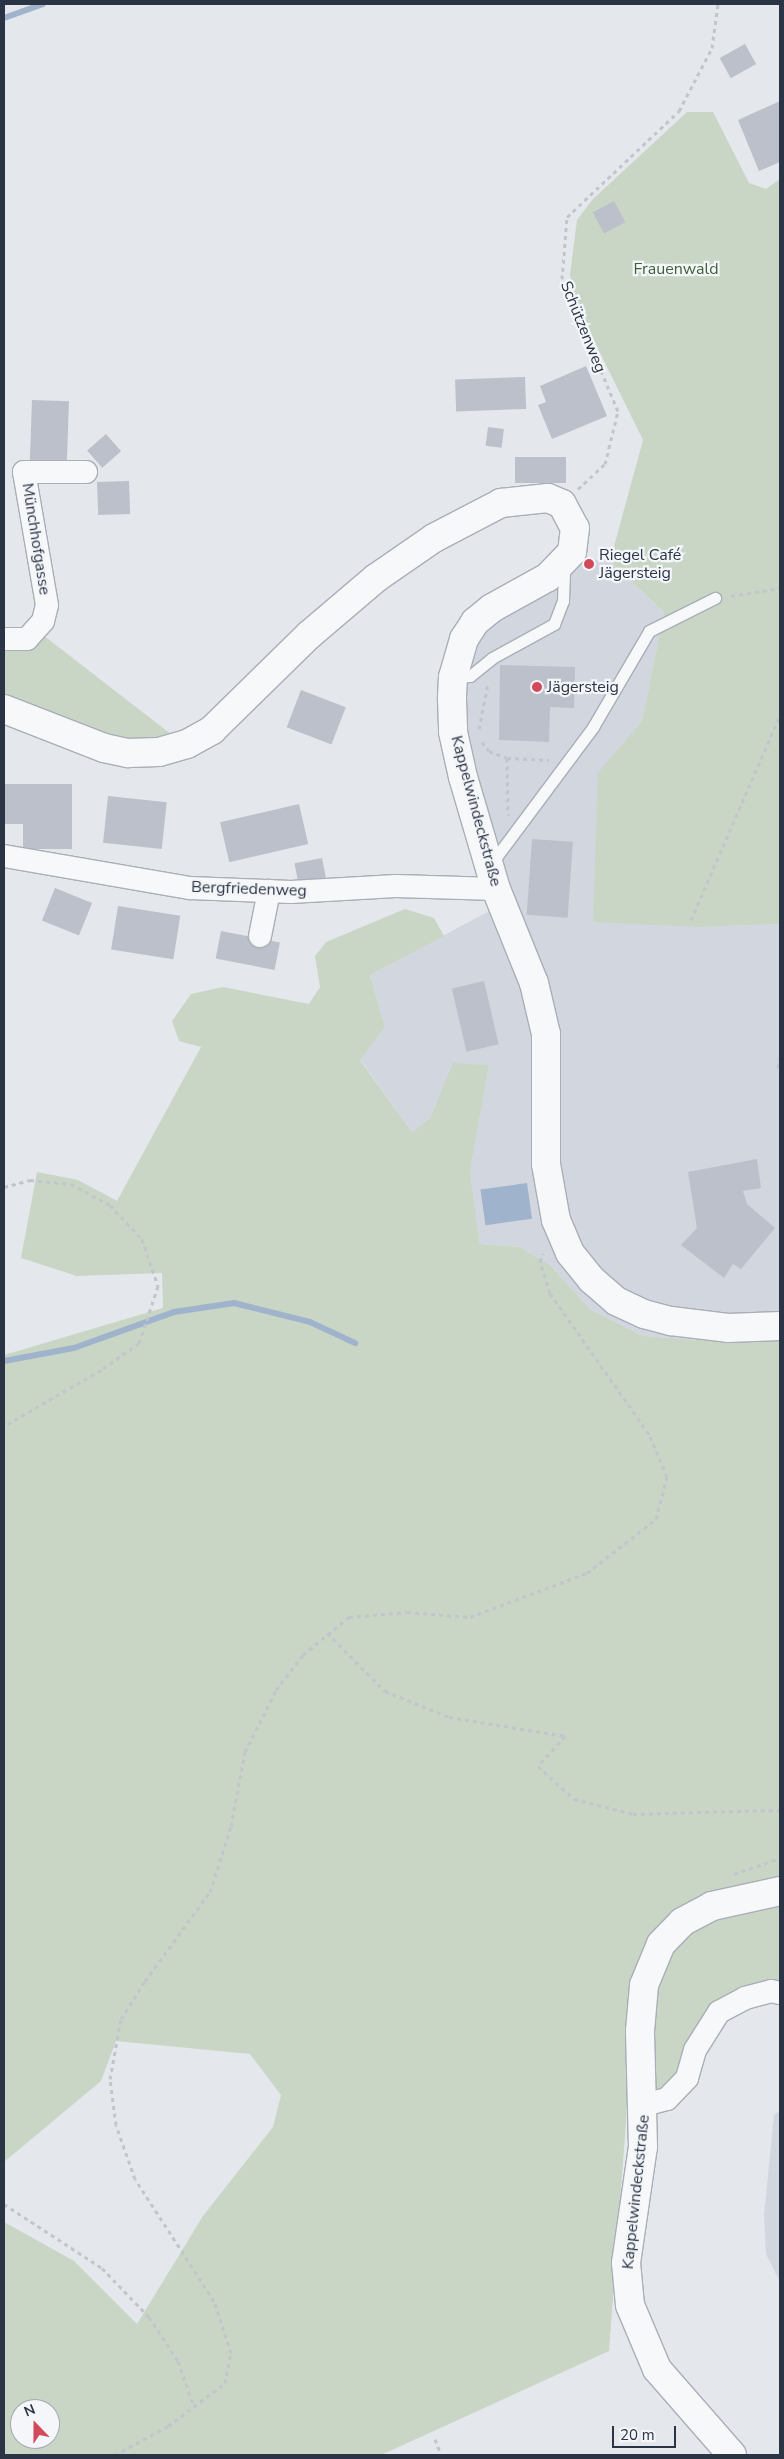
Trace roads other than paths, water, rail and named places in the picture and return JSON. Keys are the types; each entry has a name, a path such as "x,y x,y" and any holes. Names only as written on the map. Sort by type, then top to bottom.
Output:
{"street":[{"name":"Münchhofgasse","path":"4,639 27,639 43,621 47,605 24,472 86,472"},
{"name":"Kappelwindeckstraße","path":"4,709 104,748 128,753 159,752 187,744 212,730 339,610 434,538 501,503 548,498 562,504 575,528 572,552 564,563 548,578 492,608 476,622 464,639 454,677 454,732 493,878 534,983 546,1034 546,1164 556,1220 570,1253 592,1280 616,1301 630,1308 671,1321 728,1328 780,1326"},
{"name":"Bergfriedenweg","path":"4,856 190,888 269,891 396,886 493,878"},
{"path":"260,936 269,891"},
{"name":"Kappelwindeckstraße","path":"732,2455 657,2369 630,2305 626,2263 643,2147 644,2105 640,2031 644,1985 661,1944 682,1922 712,1906 780,1890"},
{"name":"Kappelwindeckstraße","path":"644,2105 668,2100 687,2078 695,2050 719,2012 745,1998 771,1991 780,1993"}],"lane":[{"path":"454,677 470,676 492,658 554,624 563,601 564,563"},
{"path":"493,878 508,841 567,764 649,631 715,598"}],"water":[{"path":"527,1183 532,1219 485,1225 480,1190"}],"waterway":[{"path":"4,18 43,4"},
{"path":"4,1361 74,1348 174,1312 234,1303 310,1322 355,1343"}],"place":[{"name":"Riegel Café Jägersteig","path":"589,564"},
{"name":"Jägersteig","path":"537,687"}],"park label":[{"name":"Frauenwald","path":"676,269"}]}
